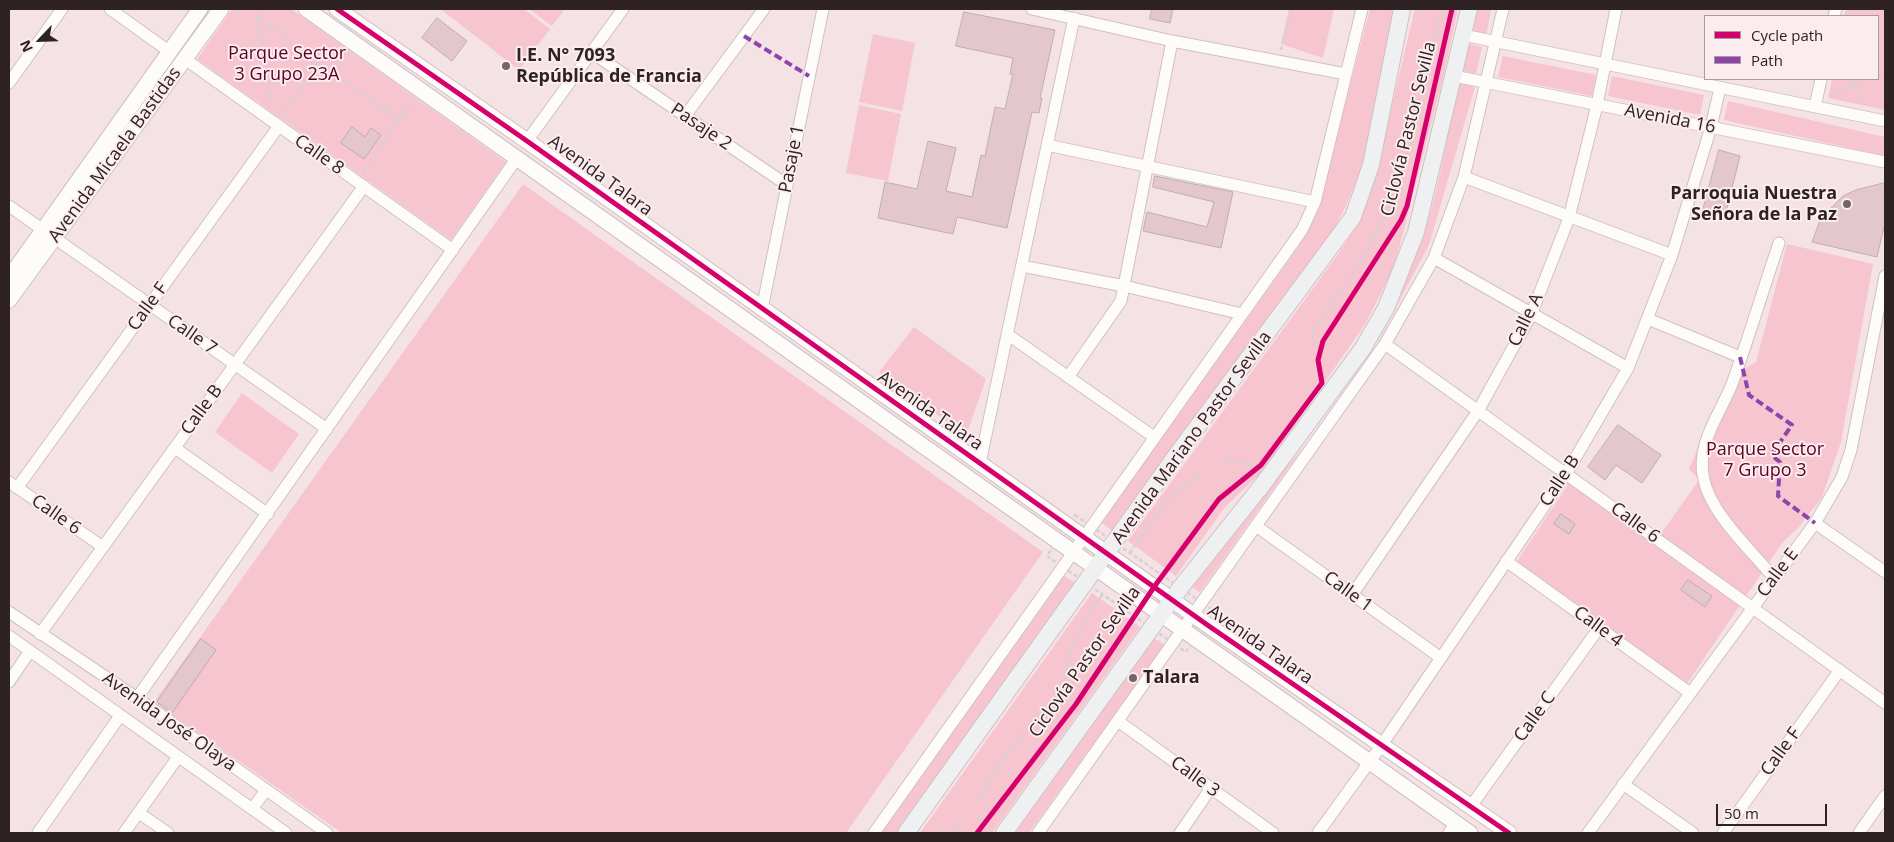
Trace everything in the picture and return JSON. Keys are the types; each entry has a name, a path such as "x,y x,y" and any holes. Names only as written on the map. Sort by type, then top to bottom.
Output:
{"main road":[{"name":"Avenida Mariano Pastor Sevilla","path":"906,833 1096,568 1353,217 1371,165 1402,9"},
{"path":"1004,833 1160,615 1263,484 1363,348 1386,308 1416,232 1469,9"}],"street":[{"path":"9,83 62,9"},
{"path":"110,9 170,52"},
{"name":"Avenida Micaela Bastidas","path":"9,300 48,234 200,9"},
{"name":"Avenida Micaela Bastidas","path":"9,278 48,234 185,60 221,9"},
{"name":"Avenida Talara","path":"306,9 1369,762 1453,828 1470,833"},
{"name":"Avenida Talara","path":"337,9 1108,552 1193,615 1509,833"},
{"path":"527,141 623,9"},
{"path":"685,116 764,9"},
{"name":"Pasaje 1","path":"762,309 823,9"},
{"path":"1032,9 1172,40 1346,74"},
{"name":"Avenida Mariano Pastor Sevilla","path":"874,833 1086,537 1154,437 1302,230 1315,202 1362,9"},
{"path":"1038,833 1385,344 1434,258 1464,176 1497,42 1503,9"},
{"name":"Calle A","path":"1352,594 1478,411 1531,315 1569,218 1597,104 1616,9"},
{"path":"980,463 1074,18"},
{"path":"1463,35 1720,88 1816,103 1885,121"},
{"path":"1068,377 1121,302 1172,40"},
{"name":"Pasaje 2","path":"591,52 787,185"},
{"name":"Calle 8","path":"185,60 283,121 360,184 453,250"},
{"name":"Avenida 16","path":"1454,76 1885,162"},
{"path":"1816,103 1821,80"},
{"name":"Calle B","path":"1318,833 1381,746 1566,474 1628,368 1672,255 1711,127 1720,88"},
{"name":"Calle F","path":"13,485 149,305 283,121"},
{"path":"1047,145 1315,202"},
{"path":"137,698 517,158"},
{"path":"1464,176 1569,218 1672,255"},
{"name":"Calle B","path":"40,634 235,364 360,184"},
{"name":"Calle 7","path":"9,206 327,429"},
{"path":"1774,578 1724,519 1704,482 1701,464 1711,426 1731,385 1779,243"},
{"path":"1434,258 1531,315 1628,368"},
{"path":"1022,266 1124,286 1242,314"},
{"name":"Calle E","path":"1588,833 1815,523 1842,477 1851,450 1885,279"},
{"path":"1648,319 1740,357"},
{"path":"1007,334 1154,437"},
{"name":"Calle 6","path":"1385,344 1885,703"},
{"path":"175,448 268,514"},
{"name":"Calle 6","path":"13,485 103,547"},
{"path":"1815,523 1885,572"},
{"name":"Calle 1","path":"1256,526 1441,658"},
{"name":"Calle 4","path":"1506,561 1690,693"},
{"name":"Avenida José Olaya","path":"9,612 137,698 328,833"},
{"name":"Calle C","path":"1471,806 1599,628"},
{"name":"Avenida José Olaya","path":"9,636 286,833"},
{"path":"9,682 30,652"},
{"name":"Calle F","path":"1723,833 1840,670"},
{"path":"38,833 120,716"},
{"name":"Calle 3","path":"1118,721 1272,833"},
{"path":"124,833 178,757"},
{"path":"1623,784 1693,833"},
{"path":"1180,833 1211,788"},
{"path":"252,809 266,790"},
{"path":"1859,833 1885,796"},
{"path":"139,813 168,833"}],"path":[{"path":"256,9 273,110 265,104"},
{"path":"1278,61 1292,9"},
{"path":"1319,351 1312,334 1340,294 1383,222 1400,182 1441,9"},
{"path":"258,18 399,120"},
{"path":"277,113 283,121 318,62"},
{"path":"1850,80 1861,103"},
{"path":"1816,103 1864,80"},
{"path":"360,184 420,89"},
{"path":"1318,360 1323,341"},
{"path":"1222,458 1238,463 1260,465"},
{"path":"1254,471 1260,465"},
{"path":"1123,564 1165,501 1201,474"},
{"path":"1065,682 1075,635 1112,580"},
{"path":"1068,697 1076,704"},
{"path":"978,800 1007,751 1053,704"},
{"path":"981,828 991,815"},
{"path":"978,817 986,822"},
{"path":"950,833 962,821"}],"green space":[{"name":"Parque Sector 3 Grupo 23A","path":"232,9 291,9 506,162 451,240 197,59"},
{"path":"445,9 524,9 550,29 519,70 443,11"},
{"path":"529,9 565,9 552,26"},
{"path":"1289,9 1334,9 1323,58 1281,44"},
{"path":"1370,9 1398,9 1374,124 1357,180 1345,207 1332,233 1114,532 1101,522 1299,246 1317,206"},
{"path":"1415,9 1458,9 1443,78 1394,268 1364,326 1260,474 1225,507 1176,576 1128,541 1339,253 1355,228 1374,180"},
{"path":"1475,9 1491,9 1486,36 1471,33"},
{"path":"1846,9 1885,9 1885,110 1828,98 1832,80 1879,80 1879,15 1844,15"},
{"path":"873,34 915,43 902,111 859,102"},
{"path":"1469,44 1482,47 1476,74 1463,71"},
{"path":"1503,56 1596,75 1592,96 1498,77"},
{"path":"1612,76 1704,95 1700,115 1608,96"},
{"path":"1459,82 1475,87 1429,245 1381,335 1352,379 1398,295 1421,242 1438,183"},
{"path":"1728,101 1885,137 1885,156 1724,120"},
{"path":"859,105 901,114 888,181 846,173"},
{"path":"523,184 1043,552 846,833 342,833 154,702"},
{"name":"Parque Sector 7 Grupo 3","path":"1787,244 1873,264 1841,442 1822,497 1799,527 1782,543 1686,685 1517,561 1570,482 1655,542 1699,480 1689,469 1729,377 1756,362"},
{"path":"914,327 986,379 968,430 961,432 879,372"},
{"path":"242,393 299,434 272,473 215,432"},
{"path":"1301,450 1200,592 1190,586 1231,531"},
{"path":"1063,575 1077,584 900,833 881,833"},
{"path":"1092,593 1140,627 992,833 920,833"},
{"path":"1154,638 1165,645 1029,833 1015,833"}],"building":[{"path":"1152,9 1173,9 1170,23 1150,19"},
{"path":"964,12 1055,30 1040,98 1042,98 1039,113 1032,112 1007,228 957,217 953,234 878,218 885,182 917,189 928,141 956,148 946,191 972,197 981,155 985,156 995,107 1005,109 1013,74 1010,74 1013,58 956,46"},
{"path":"437,18 467,41 452,61 422,38"},
{"path":"352,127 365,137 371,128 381,135 364,159 341,143"},
{"path":"1719,150 1740,156 1724,220 1702,214"},
{"path":"1155,176 1233,192 1221,248 1143,231 1147,212 1207,227 1214,202 1153,187"},
{"path":"1885,183 1885,223 1877,257 1812,242 1821,218 1843,196 1856,190"},
{"path":"1618,425 1661,455 1642,483 1616,465 1605,480 1588,467"},
{"path":"1561,514 1575,524 1569,534 1554,524"},
{"path":"1688,580 1712,596 1705,607 1681,590"},
{"path":"201,639 216,650 172,713 157,702"}],"marked path":[{"path":"744,36 809,76"},
{"path":"1740,357 1749,395 1792,425 1771,455 1780,462 1778,496 1815,523"}],"cycle path":[{"path":"337,9 527,141 1206,624 1509,833"},
{"name":"Ciclovía Pastor Sevilla","path":"977,833 1076,704 1154,587 1219,499 1261,465 1322,383 1318,360 1323,341 1401,220 1407,206 1452,9"}],"place":[{"name":"I.E. N° 7093 República de Francia","path":"506,66"},
{"name":"Parroquia Nuestra Señora de la Paz","path":"1847,204"},
{"name":"Talara","path":"1133,678"}]}
